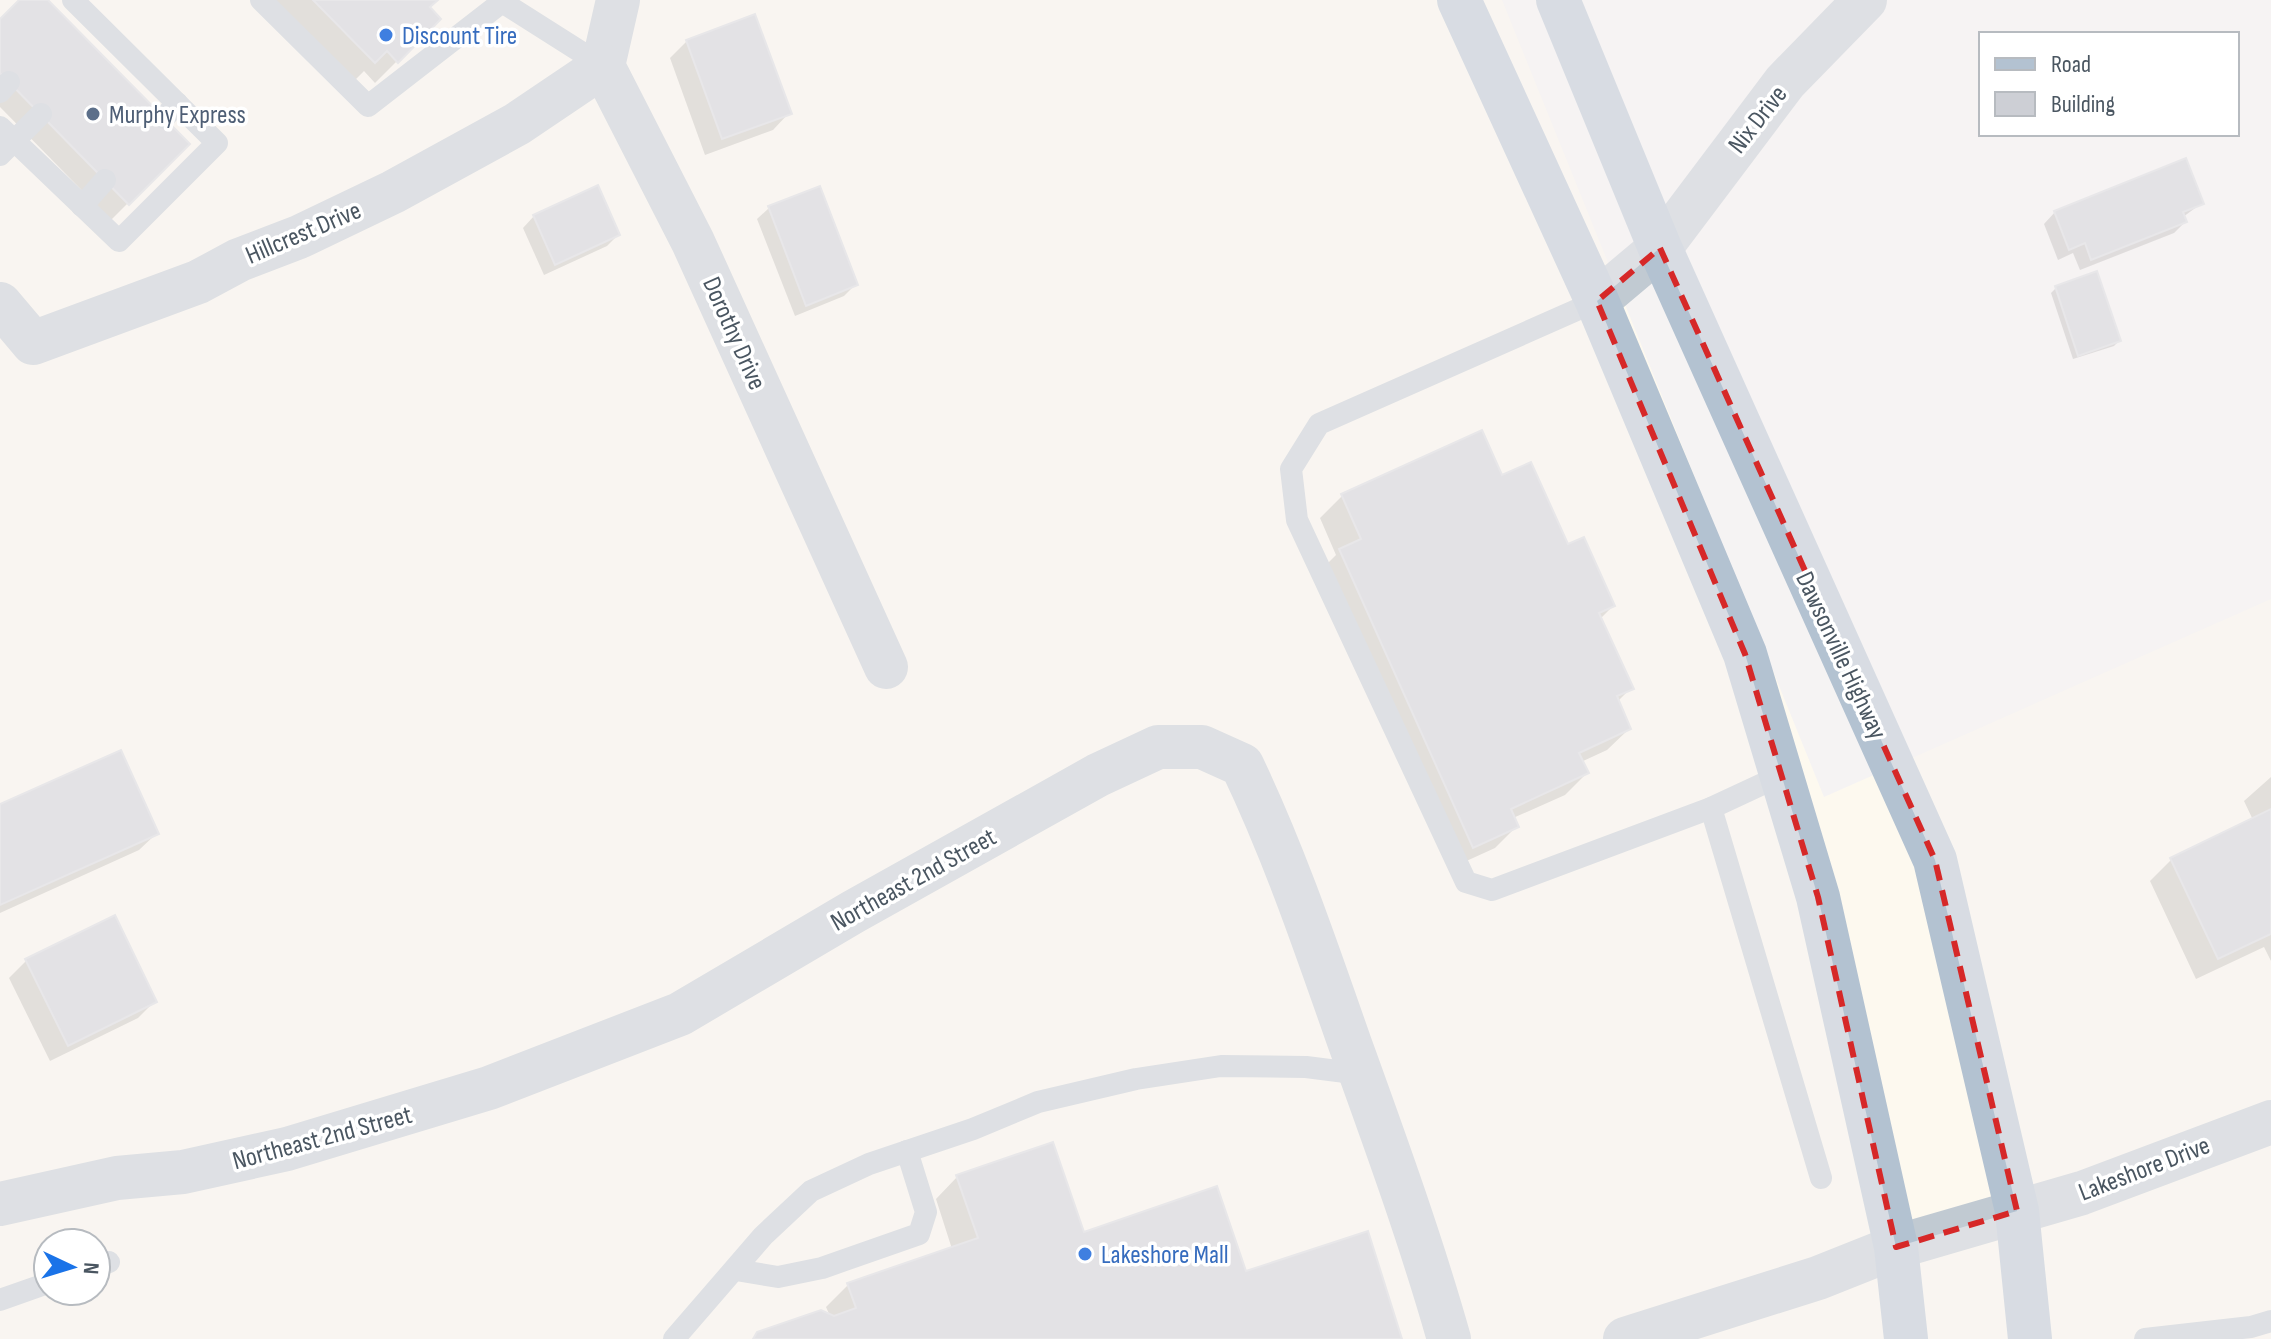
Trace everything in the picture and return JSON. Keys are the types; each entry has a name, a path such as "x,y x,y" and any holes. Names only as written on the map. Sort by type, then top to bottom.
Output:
{"main road":[{"path":"1459,0 1597,301 1745,654 1818,897 1896,1247 1906,1339"},
{"name":"Dawsonville Highway","path":"1558,0 1660,248 1935,860 2017,1211 2030,1339"}],"street":[{"path":"603,66 618,0"},
{"name":"Nix Drive","path":"1597,301 1660,248 1776,93 1865,0"},
{"name":"Hillcrest Drive","path":"0,304 33,343 138,308 393,192 517,124 603,66"},
{"name":"Dorothy Drive","path":"603,66 693,242 886,667"},
{"name":"Northeast 2nd Street","path":"0,1204 117,1178 183,1172 287,1149 389,1121 586,1053 680,1014 853,912 1098,775 1158,747 1202,747 1242,765 1308,925 1449,1339"},
{"name":"Lakeshore Drive","path":"1896,1247 2082,1193 2271,1122"},
{"path":"1625,1339 1818,1278 1896,1247"}],"lane":[{"path":"261,0 368,106 503,1 603,66"},
{"path":"41,114 4,142 119,241 217,143 170,110 74,9"},
{"path":"82,206 105,180"},
{"path":"1597,301 1319,424 1291,469 1297,520 1466,882 1492,890 1711,808 1782,775"},
{"path":"1711,808 1821,1178"},
{"path":"674,1339 763,1236 811,1191 869,1164 1038,1102 1136,1079 1221,1066 1306,1067 1361,1074"},
{"path":"736,1270 778,1277 822,1268 919,1234 926,1212 907,1151"},
{"path":"0,1300 32,1289"},
{"path":"2145,1339 2258,1329"}],"highlighted area":[{"path":"1660,248 1935,860 2017,1211 1896,1247 1818,897 1745,654 1597,301"}],"shaded area":[{"path":"0,0 1502,0 1824,797 2271,599 2271,1339 0,1339"}],"building":[{"path":"19,0 48,0 190,144 129,205 0,73 0,19"},
{"name":"Discount Tire","path":"313,0 438,0 430,7 441,19 398,63 387,51 375,63"},
{"path":"755,14 792,114 722,139 686,40"},
{"path":"2186,158 2204,204 2183,212 2187,222 2091,260 2085,243 2069,250 2054,211"},
{"path":"598,185 620,235 555,265 533,215"},
{"path":"820,186 858,285 806,306 768,206"},
{"path":"2097,271 2121,341 2078,356 2055,286"},
{"path":"1482,430 1502,475 1531,462 1568,544 1584,537 1615,606 1599,613 1634,689 1617,696 1631,729 1579,753 1589,773 1511,809 1519,827 1473,848 1339,549 1361,539 1341,494"},
{"path":"121,750 159,834 0,905 0,804"},
{"path":"2271,809 2271,934 2218,959 2170,858"},
{"path":"115,915 157,1002 68,1046 25,959"},
{"name":"Lakeshore Mall","path":"1053,1142 1084,1232 1217,1186 1246,1271 1368,1231 1402,1339 753,1339 757,1332 821,1310 834,1316 856,1308 847,1283 978,1238 956,1175"}],"place":[{"name":"Discount Tire","path":"386,35"},
{"name":"Murphy Express","path":"93,114"},
{"name":"Lakeshore Mall","path":"1085,1254"}]}
